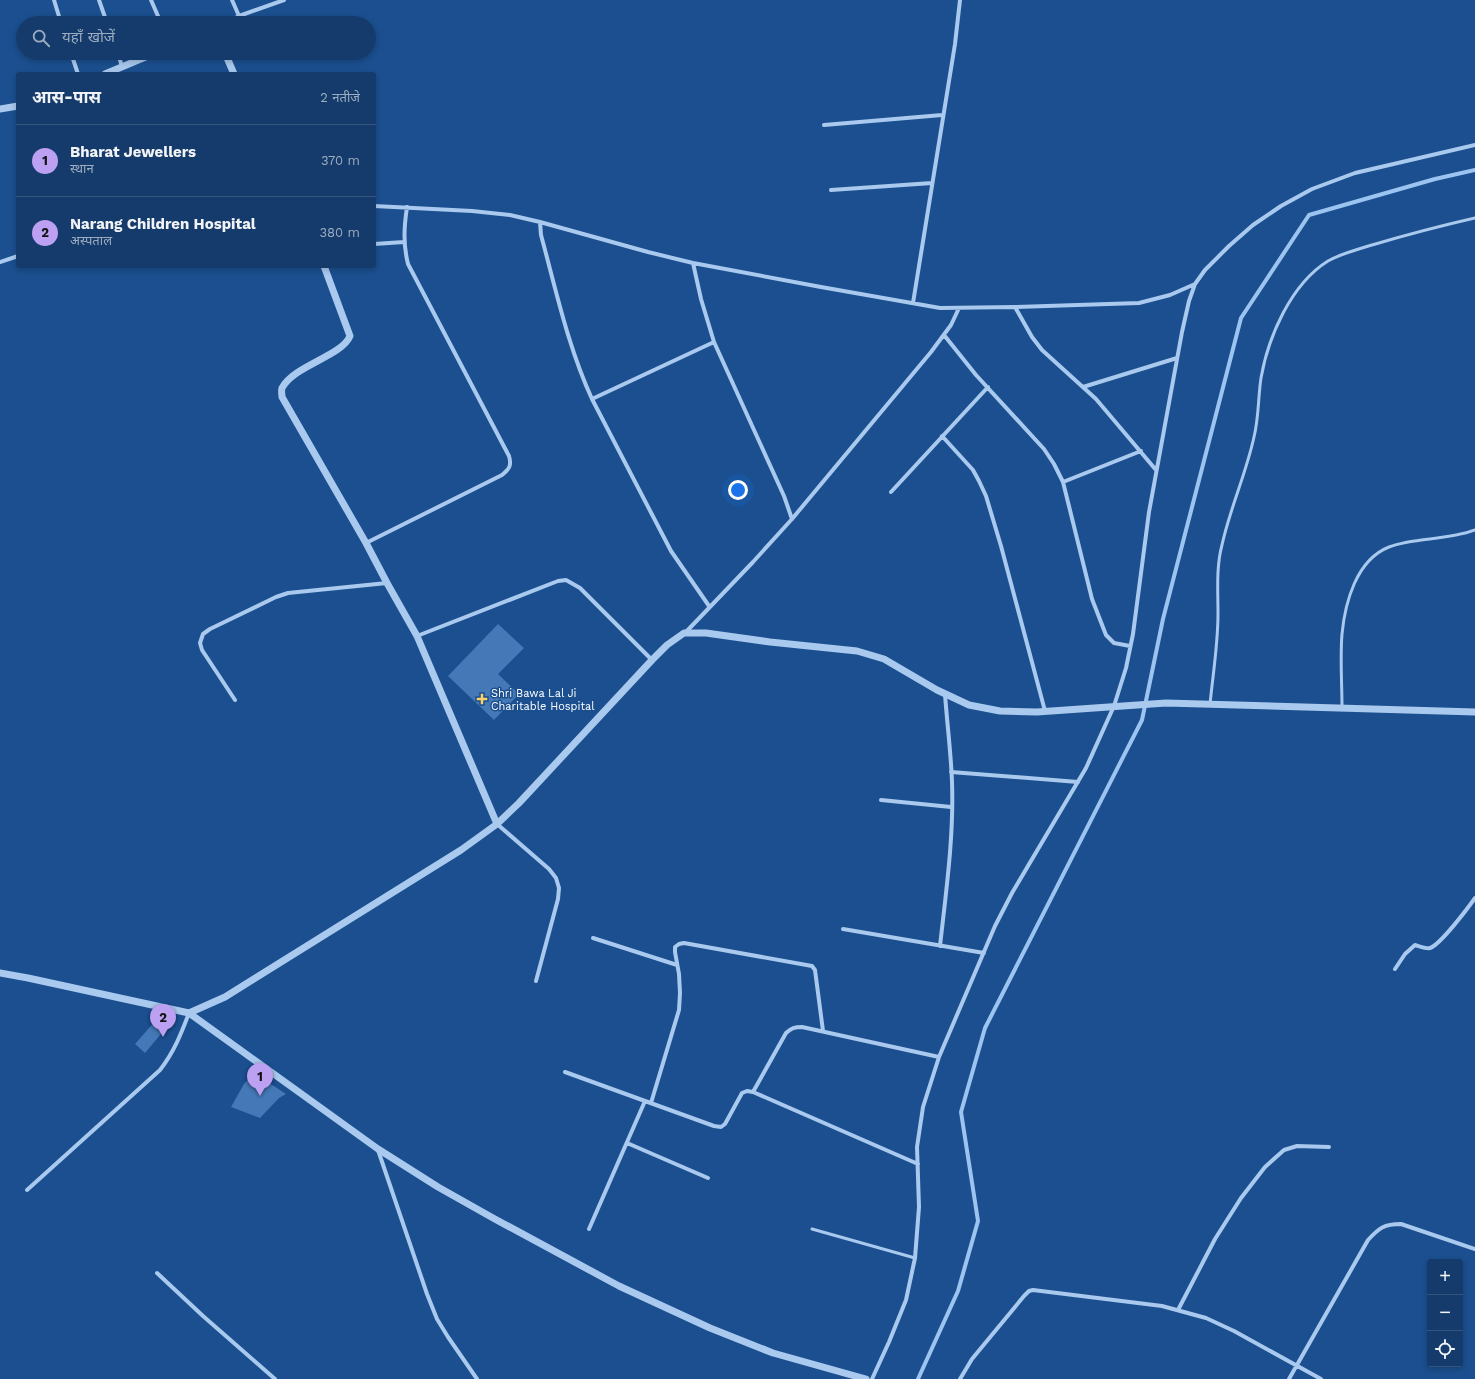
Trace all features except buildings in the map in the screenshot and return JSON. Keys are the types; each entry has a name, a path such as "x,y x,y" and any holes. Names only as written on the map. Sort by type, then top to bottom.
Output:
{"street":[{"path":"54,0 59,16"},
{"path":"99,0 105,16"},
{"path":"151,0 158,16"},
{"path":"232,0 239,16 284,0"},
{"path":"913,303 942,116 955,44 960,0"},
{"path":"73,60 77,72"},
{"path":"120,60 122,67"},
{"path":"110,72 138,60"},
{"path":"227,60 233,72"},
{"path":"0,109 16,106"},
{"path":"824,125 942,116"},
{"path":"872,1379 906,1300 915,1258 919,1207 918,1147 923,1108 940,1057 984,953 1012,893 1086,768 1114,706 1126,668 1156,470 1185,317 1195,284 1205,270 1253,225 1281,206 1312,189 1355,173 1475,145"},
{"path":"831,190 932,184"},
{"path":"376,206 407,207 502,215 540,222 693,263 821,288 940,308 1139,303 1170,295 1195,284"},
{"path":"366,543 502,475 509,468 511,462 408,264 404,249 404,228 407,207"},
{"path":"540,222 541,235 569,337 582,376 592,399 671,551 709,606"},
{"path":"376,244 404,242"},
{"path":"0,262 16,257"},
{"path":"693,263 701,299 714,342 784,496 792,519"},
{"path":"325,268 350,336 344,345 314,362 289,379 282,389 282,397 366,543 417,636 497,824 549,868 556,878 559,888 558,899 536,981"},
{"path":"1015,307 1042,350 1083,387 1110,415 1156,470"},
{"path":"27,1190 160,1070 177,1044 188,1014 208,1006 232,993 461,850 497,824 652,660 667,645 684,633 753,562 792,519 944,335 959,308"},
{"path":"944,335 988,387 1044,449 1054,464 1063,482 1092,598 1106,635 1114,643 1130,646"},
{"path":"592,399 714,342"},
{"path":"1083,387 1177,358"},
{"path":"891,492 988,387"},
{"path":"942,436 973,470 980,481 986,496 1001,546 1045,711"},
{"path":"1063,482 1141,451"},
{"path":"417,636 558,581 566,580 580,588 652,660"},
{"path":"235,700 202,650 200,639 203,634 210,629 276,597 288,594 387,583"},
{"path":"684,633 706,633 770,642 857,651 884,659 945,694 969,705 1000,711 1045,711 1166,703 1475,712"},
{"path":"940,946 950,849 951,807 951,772 945,694"},
{"path":"951,772 1078,782"},
{"path":"881,800 951,807"},
{"path":"1394,969 1405,954 1415,945 1430,948 1434,946 1475,898"},
{"path":"843,929 984,953"},
{"path":"593,938 677,965"},
{"path":"650,1103 679,1010 680,993 676,947 679,944 684,943 812,966 815,970 823,1031"},
{"path":"0,973 188,1014 378,1149 421,1177 472,1207 619,1286 710,1328 773,1353 866,1379"},
{"path":"753,1092 790,1028 802,1027 823,1031 940,1057"},
{"path":"565,1072 714,1126 721,1127 729,1119 742,1094 747,1091 753,1092 918,1164"},
{"path":"589,1229 645,1101"},
{"path":"627,1143 708,1178"},
{"path":"1178,1310 1215,1239 1264,1167 1284,1150 1297,1146 1330,1147"},
{"path":"378,1149 427,1294 437,1319 448,1338 477,1379"},
{"path":"1289,1379 1368,1240 1383,1226 1401,1224 1475,1249"},
{"path":"157,1273 203,1316 275,1379"},
{"path":"960,1379 972,1359 1024,1296 1033,1290 1162,1306 1206,1318 1234,1331 1322,1379"}],"lane":[{"path":"1210,704 1218,615 1218,582 1221,546 1247,467 1258,417 1261,378 1269,343 1284,312 1302,282 1328,261 1415,232 1475,218"},
{"path":"1342,709 1342,634 1348,599 1358,575 1373,557 1388,547 1403,543 1451,537 1475,530"},
{"path":"812,1229 915,1258"}],"waterway":[{"path":"918,1379 958,1291 978,1221 961,1112 985,1028 1142,720 1163,619 1241,318 1309,215 1435,179 1475,170"}],"place":[{"name":"Shri Bawa Lal Ji Charitable Hospital","path":"482,699"},
{"name":"Narang Children Hospital","path":"163,1037"},
{"name":"Bharat Jewellers","path":"260,1096"}]}
